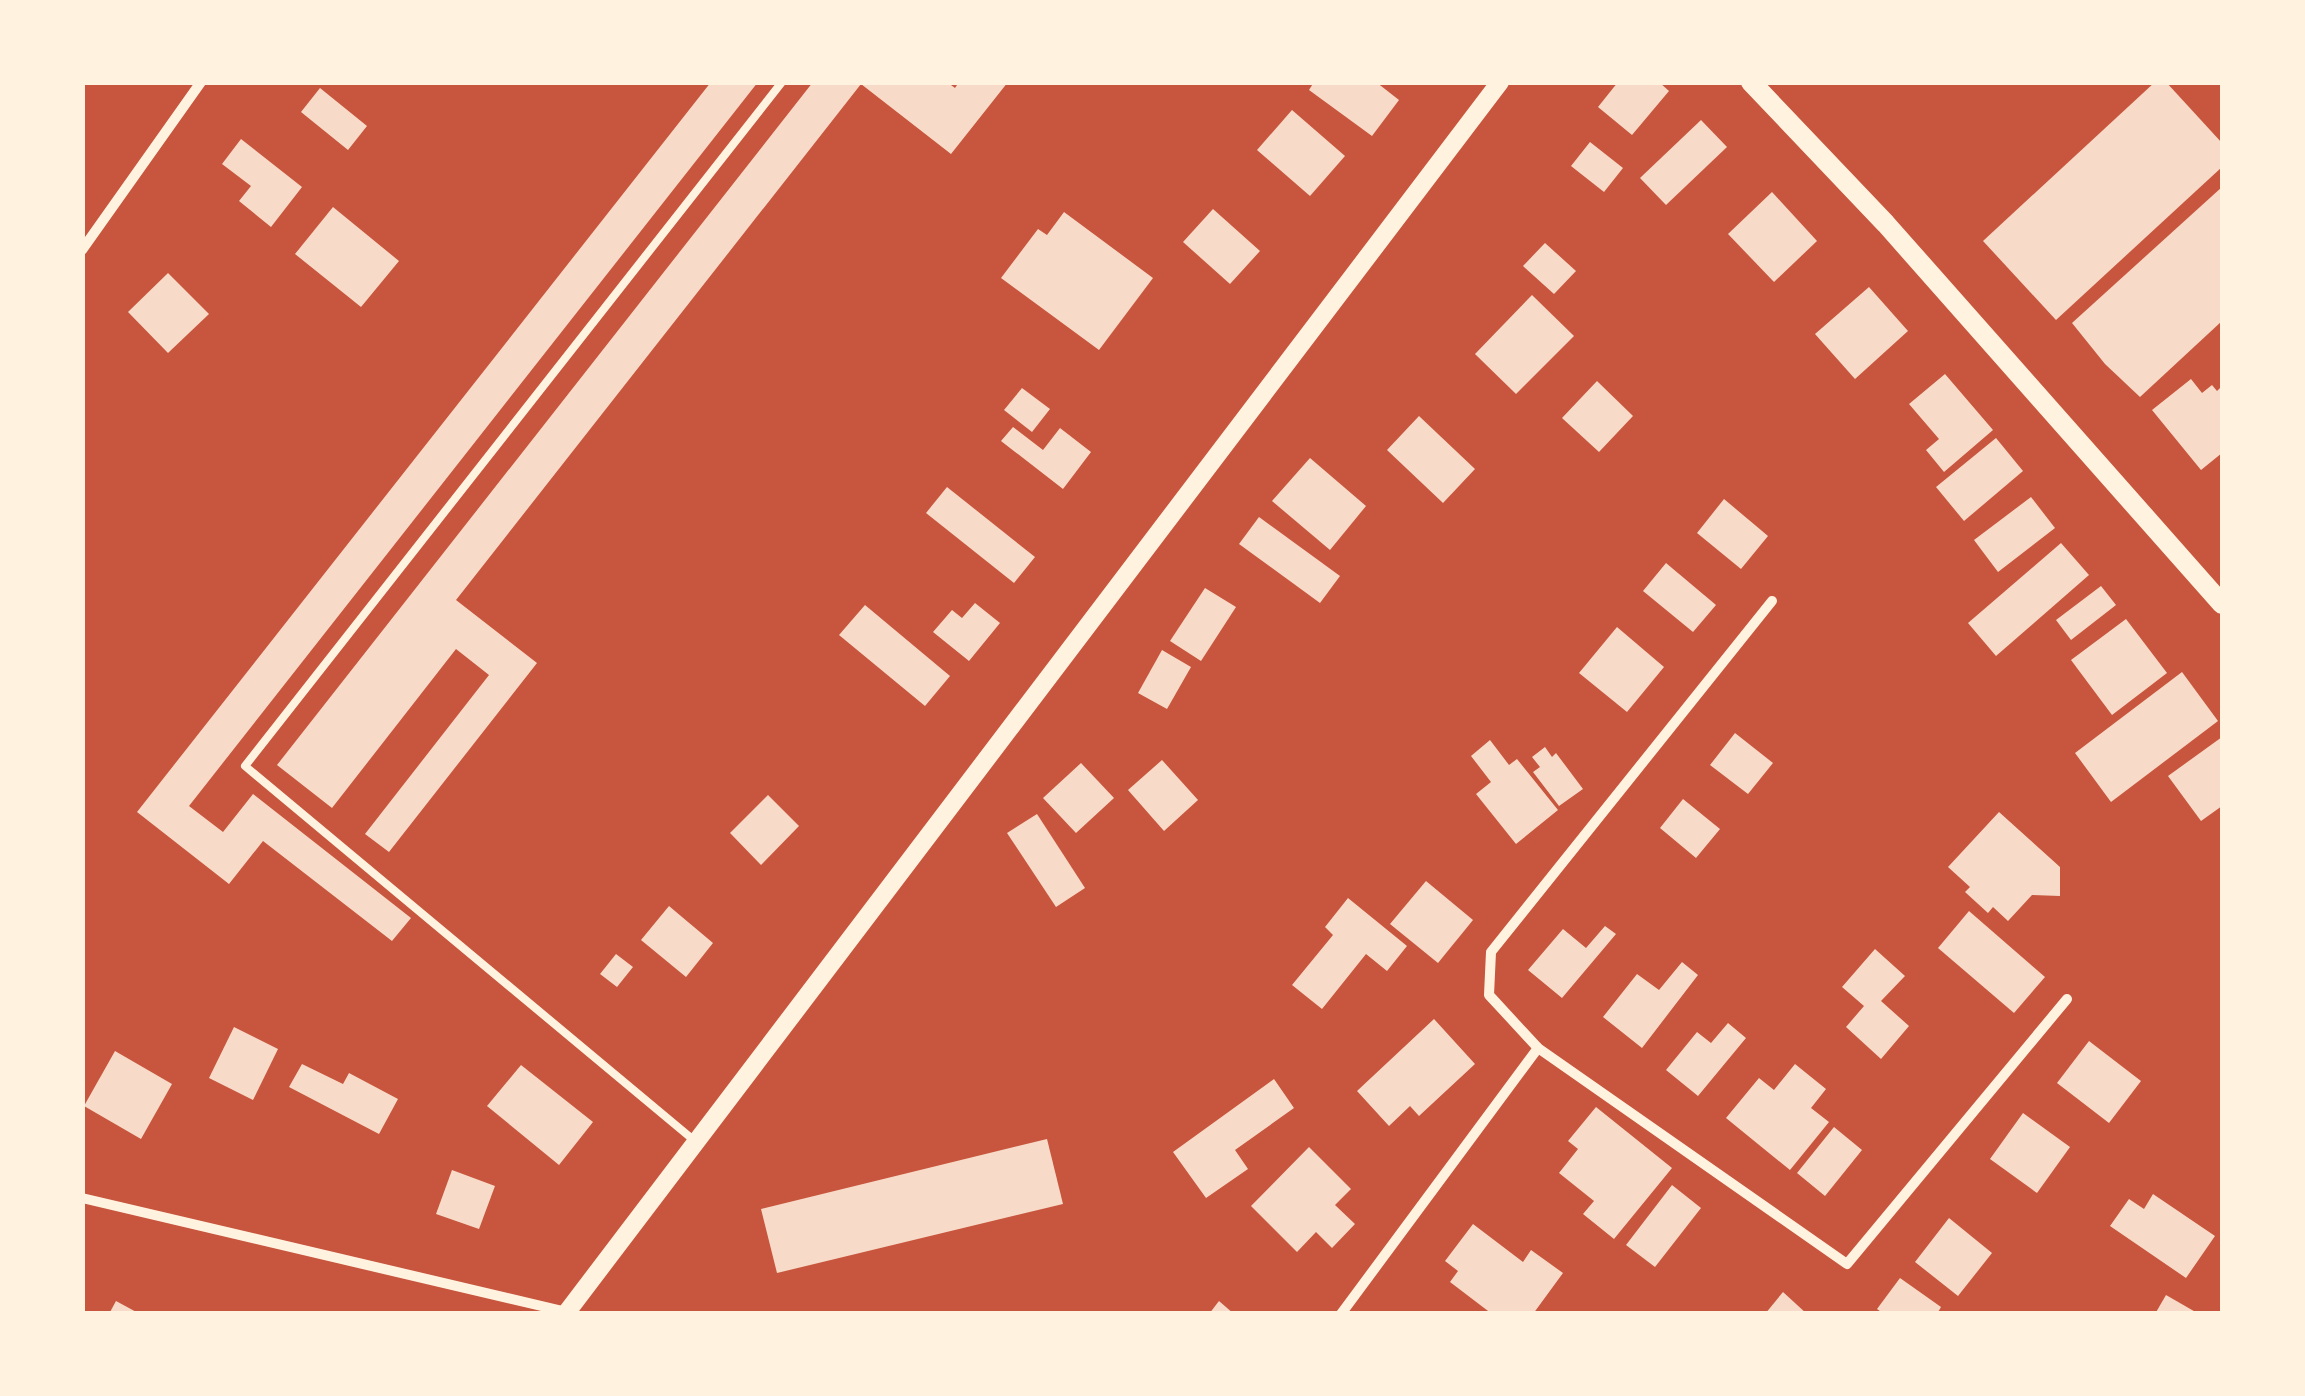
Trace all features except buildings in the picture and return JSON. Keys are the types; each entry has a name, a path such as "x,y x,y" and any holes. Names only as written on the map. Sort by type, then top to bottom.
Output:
{"main road":[{"path":"1751,82 1886,224 2222,604"}],"street":[{"path":"82,250 201,82"},
{"path":"82,1198 569,1313 1500,82"},
{"path":"1772,601 1491,952 1488,995 1538,1048 1848,1264 2067,999"},
{"path":"1341,1314 1538,1048"}],"lane":[{"path":"696,1142 245,766 782,82"}]}
